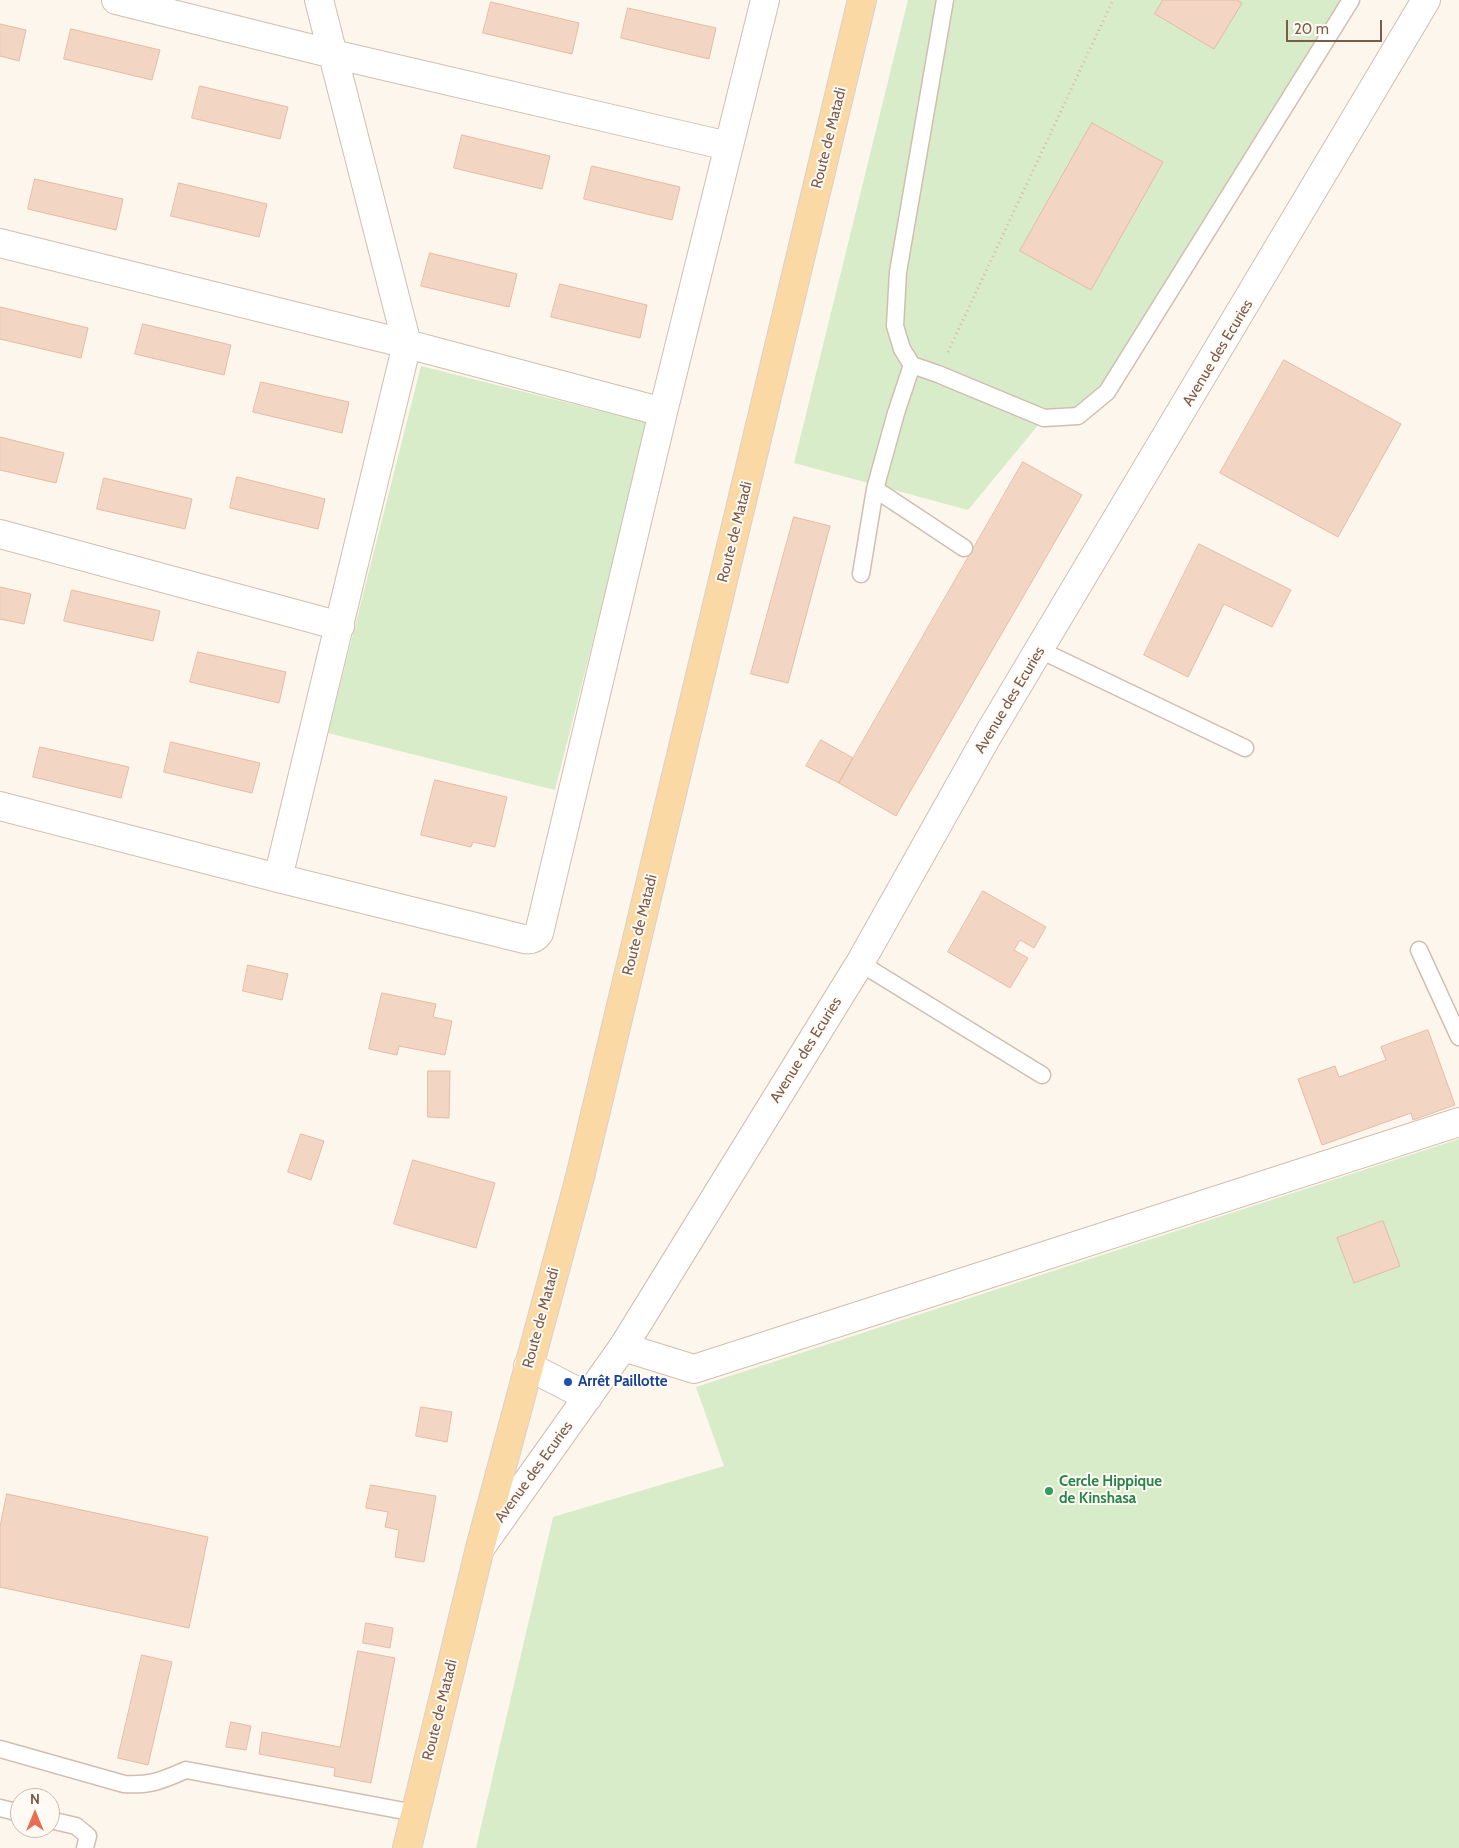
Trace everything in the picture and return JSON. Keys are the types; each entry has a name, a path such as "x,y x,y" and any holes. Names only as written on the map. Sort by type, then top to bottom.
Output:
{"main road":[{"name":"Route de Matadi","path":"407,1848 480,1548 582,1167 862,0"}],"street":[{"path":"116,0 333,54 728,146"},
{"path":"278,878 407,344 319,0"},
{"path":"0,806 524,939 529,940 539,933 663,412 765,0"},
{"name":"Avenue des Ecuries","path":"480,1548 623,1346 860,963 988,736 1426,0"},
{"path":"0,244 407,344 663,412"},
{"path":"0,534 340,626"},
{"path":"623,1346 694,1369 1459,1122"},
{"path":"528,1366 588,1397"}],"lane":[{"path":"945,0 898,272 895,326 902,349 912,365 1044,418 1078,416 1107,392 1351,0"},
{"path":"861,574 875,489 912,365"},
{"path":"875,489 964,548"},
{"path":"1040,650 1245,748"},
{"path":"1419,950 1459,1037"},
{"path":"860,963 1042,1075"},
{"path":"0,1749 124,1784 142,1786 186,1770 415,1812"},
{"path":"60,1822 76,1826 88,1836 85,1848"}],"path":[{"path":"938,374 1113,0"}],"green space":[{"path":"908,0 1351,0 1107,392 1078,416 1044,418 968,510 794,463"},
{"path":"421,366 648,423 555,790 328,733"},
{"name":"Cercle Hippique de Kinshasa","path":"1459,1139 1459,1848 476,1848 553,1517 724,1466 696,1387"}],"building":[{"path":"1163,0 1237,0 1242,3 1214,49 1155,14"},
{"path":"491,2 579,23 572,54 483,33"},
{"path":"628,8 716,28 709,59 621,38"},
{"path":"0,24 26,30 19,61 0,56"},
{"path":"71,29 160,50 152,80 64,59"},
{"path":"200,86 288,107 280,139 192,118"},
{"path":"1092,123 1163,162 1091,290 1020,251"},
{"path":"462,135 550,156 542,189 454,168"},
{"path":"592,166 680,187 672,220 584,199"},
{"path":"35,179 123,199 116,230 28,209"},
{"path":"179,183 267,204 259,237 171,216"},
{"path":"430,253 517,274 509,307 421,286"},
{"path":"560,284 647,305 640,338 551,317"},
{"path":"0,307 88,328 81,358 0,339"},
{"path":"143,324 231,345 224,375 135,354"},
{"path":"1284,360 1401,424 1338,537 1220,473"},
{"path":"261,382 349,402 342,433 253,412"},
{"path":"0,437 64,453 56,483 0,470"},
{"path":"1023,462 1082,495 896,816 839,783"},
{"path":"237,477 325,499 318,529 230,508"},
{"path":"104,478 192,499 185,529 97,509"},
{"path":"794,517 830,526 788,683 751,674"},
{"path":"1199,544 1291,590 1272,627 1224,604 1188,677 1144,655"},
{"path":"0,587 31,594 24,624 0,619"},
{"path":"72,590 160,611 153,641 64,621"},
{"path":"198,652 286,672 279,703 190,682"},
{"path":"821,740 853,758 839,783 806,766"},
{"path":"171,742 260,763 252,793 164,772"},
{"path":"40,747 129,767 121,798 33,777"},
{"path":"435,780 507,797 495,847 473,842 471,847 421,835"},
{"path":"983,891 1046,927 1034,948 1020,940 1014,950 1028,958 1010,988 948,952"},
{"path":"248,965 288,974 282,1000 243,991"},
{"path":"382,993 436,1004 433,1017 452,1021 445,1055 399,1046 397,1055 369,1049"},
{"path":"1428,1030 1455,1105 1413,1120 1411,1113 1322,1145 1298,1079 1335,1066 1339,1077 1386,1060 1381,1047"},
{"path":"428,1071 450,1071 449,1118 428,1117"},
{"path":"301,1134 324,1141 311,1180 288,1172"},
{"path":"413,1160 495,1183 476,1248 394,1224"},
{"path":"1383,1221 1400,1266 1354,1283 1337,1238"},
{"path":"421,1407 452,1412 447,1442 416,1436"},
{"path":"371,1485 436,1496 424,1562 395,1557 399,1530 385,1527 388,1512 366,1508"},
{"path":"7,1494 208,1537 189,1628 0,1587 0,1527"},
{"path":"366,1623 393,1628 390,1648 363,1643"},
{"path":"358,1651 395,1658 371,1783 334,1776 335,1768 259,1754 262,1732 340,1747"},
{"path":"142,1655 172,1662 148,1765 118,1758"},
{"path":"231,1722 251,1726 246,1750 226,1747"}],"place":[{"name":"Arrêt Paillotte","path":"568,1382"},
{"name":"Cercle Hippique de Kinshasa","path":"1049,1491"}]}
